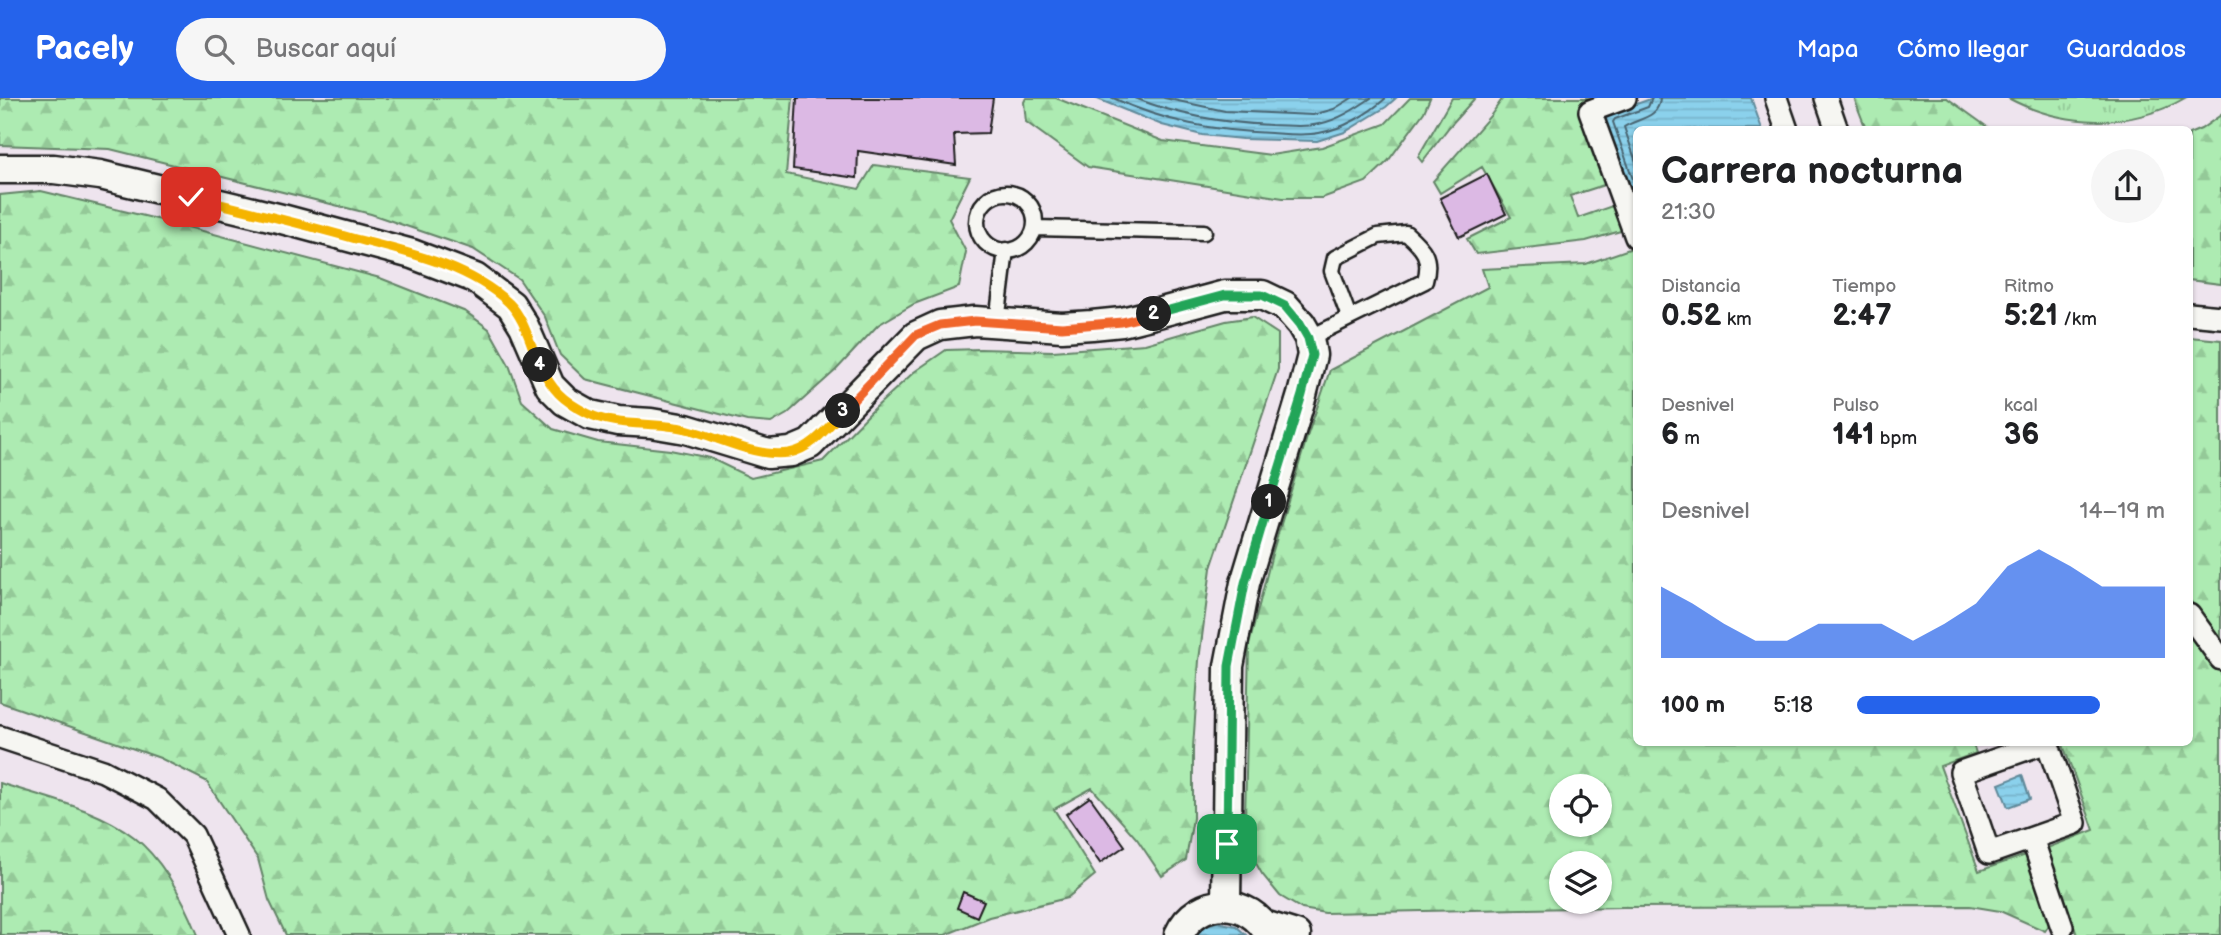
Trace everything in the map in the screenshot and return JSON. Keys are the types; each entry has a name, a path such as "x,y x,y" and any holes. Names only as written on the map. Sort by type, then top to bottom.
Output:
{"street":[{"path":"1625,98 1590,111 1633,229"},
{"path":"1776,98 1786,126"},
{"path":"1826,98 1836,126"},
{"path":"0,169 54,169 100,175 282,219 435,262 475,278 511,305 524,326 550,386 565,401 590,415 686,429 768,454 791,452 810,444 916,335 940,325 975,321 1062,327 1092,325 1143,317 1225,295 1262,295 1285,306 1308,338 1312,355 1245,583 1229,666 1226,905"},
{"path":"2193,314 2221,317"},
{"path":"2193,620 2221,659"},
{"path":"0,737 103,771 157,799 193,835 239,935"},
{"path":"2011,748 1989,752 1961,772 1989,853 2075,823 2048,746"},
{"path":"2032,838 2062,927"},
{"path":"1179,935 1190,919 1203,909 1217,905 1247,910 1267,930 1296,935"}],"lane":[{"path":"1006,193 1022,199 1034,213 1035,228 1025,244 1006,250 988,243 980,235 977,213 982,203 994,195 1006,193"},
{"path":"1035,228 1204,232"},
{"path":"1308,338 1425,281 1429,268 1423,249 1406,233 1378,236 1335,258 1332,271 1349,317"},
{"path":"997,322 1006,250"}],"green space":[{"path":"0,98 793,98 786,174 859,189 874,165 970,177 949,219 966,252 959,287 914,304 878,325 836,370 787,414 771,423 747,421 585,379 560,355 545,317 519,279 473,249 371,214 110,149 0,145"},
{"path":"1026,98 1056,98 1163,141 1271,155 1322,147 1385,124 1410,98 1430,98 1424,112 1388,161 1366,182 1322,198 1283,198 1088,167 1026,122"},
{"path":"1452,98 1475,98 1422,162 1418,157"},
{"path":"1503,98 1597,98 1580,105 1607,184 1570,196 1578,218 1615,205 1624,230 1586,241 1476,254 1467,239 1511,217 1482,167 1440,193 1433,181"},
{"path":"1854,98 1947,98 1986,126 1865,126"},
{"path":"2008,98 2185,98 2142,116 2096,121 2051,115"},
{"path":"2221,115 2221,284 2193,280 2193,132"},
{"path":"41,191 380,278 466,312 489,329 509,365 522,401 553,429 598,442 670,450 710,458 751,478 823,461 914,372 946,350 1053,351 1145,344 1226,321 1252,317 1278,334 1278,369 1211,568 1199,660 1193,748 1193,818 1186,860 1162,876 1137,839 1092,788 1054,809 1095,875 1067,898 989,917 945,935 286,935 269,900 258,859 206,781 160,758 0,702 0,195"},
{"path":"1632,248 1633,251 1633,746 1973,746 1976,753 1940,766 1979,871 2026,855 2051,922 2045,931 2000,911 1970,906 1612,907 1612,851 1549,851 1549,908 1325,913 1302,909 1280,896 1262,874 1249,851 1245,817 1249,645 1272,554 1308,434 1330,370 1488,287 1482,269 1586,264"},
{"path":"2193,337 2221,340 2221,642 2193,604"},
{"path":"2193,632 2221,670 2221,935 2077,935 2047,848 2094,830 2063,746 2193,746"},
{"path":"0,783 87,811 134,837 164,869 198,935 0,935"}],"water":[{"path":"1095,98 1396,98 1345,132 1317,141 1202,135 1162,125"},
{"path":"1653,98 1751,98 1761,126 1633,126 1633,200 1603,116"},
{"path":"2022,775 2030,799 2008,807 1999,784"},
{"path":"1217,922 1236,926 1246,935 1196,935 1206,925"}],"building":[{"path":"797,98 993,98 988,133 954,134 956,165 858,151 857,178 793,169"},
{"path":"1487,174 1506,214 1459,237 1440,198"},
{"path":"1090,797 1125,846 1100,863 1066,814"},
{"path":"963,892 984,901 977,917 957,908"}],"route":[{"path":"191,197 412,254 475,278 511,305 524,326 550,386 565,401 590,415 686,429 768,454 791,452 810,444 916,335 940,325 975,321 1062,327 1122,322 1225,295 1262,295 1285,306 1308,338 1312,355 1255,545 1236,625 1229,666 1227,844"}]}
